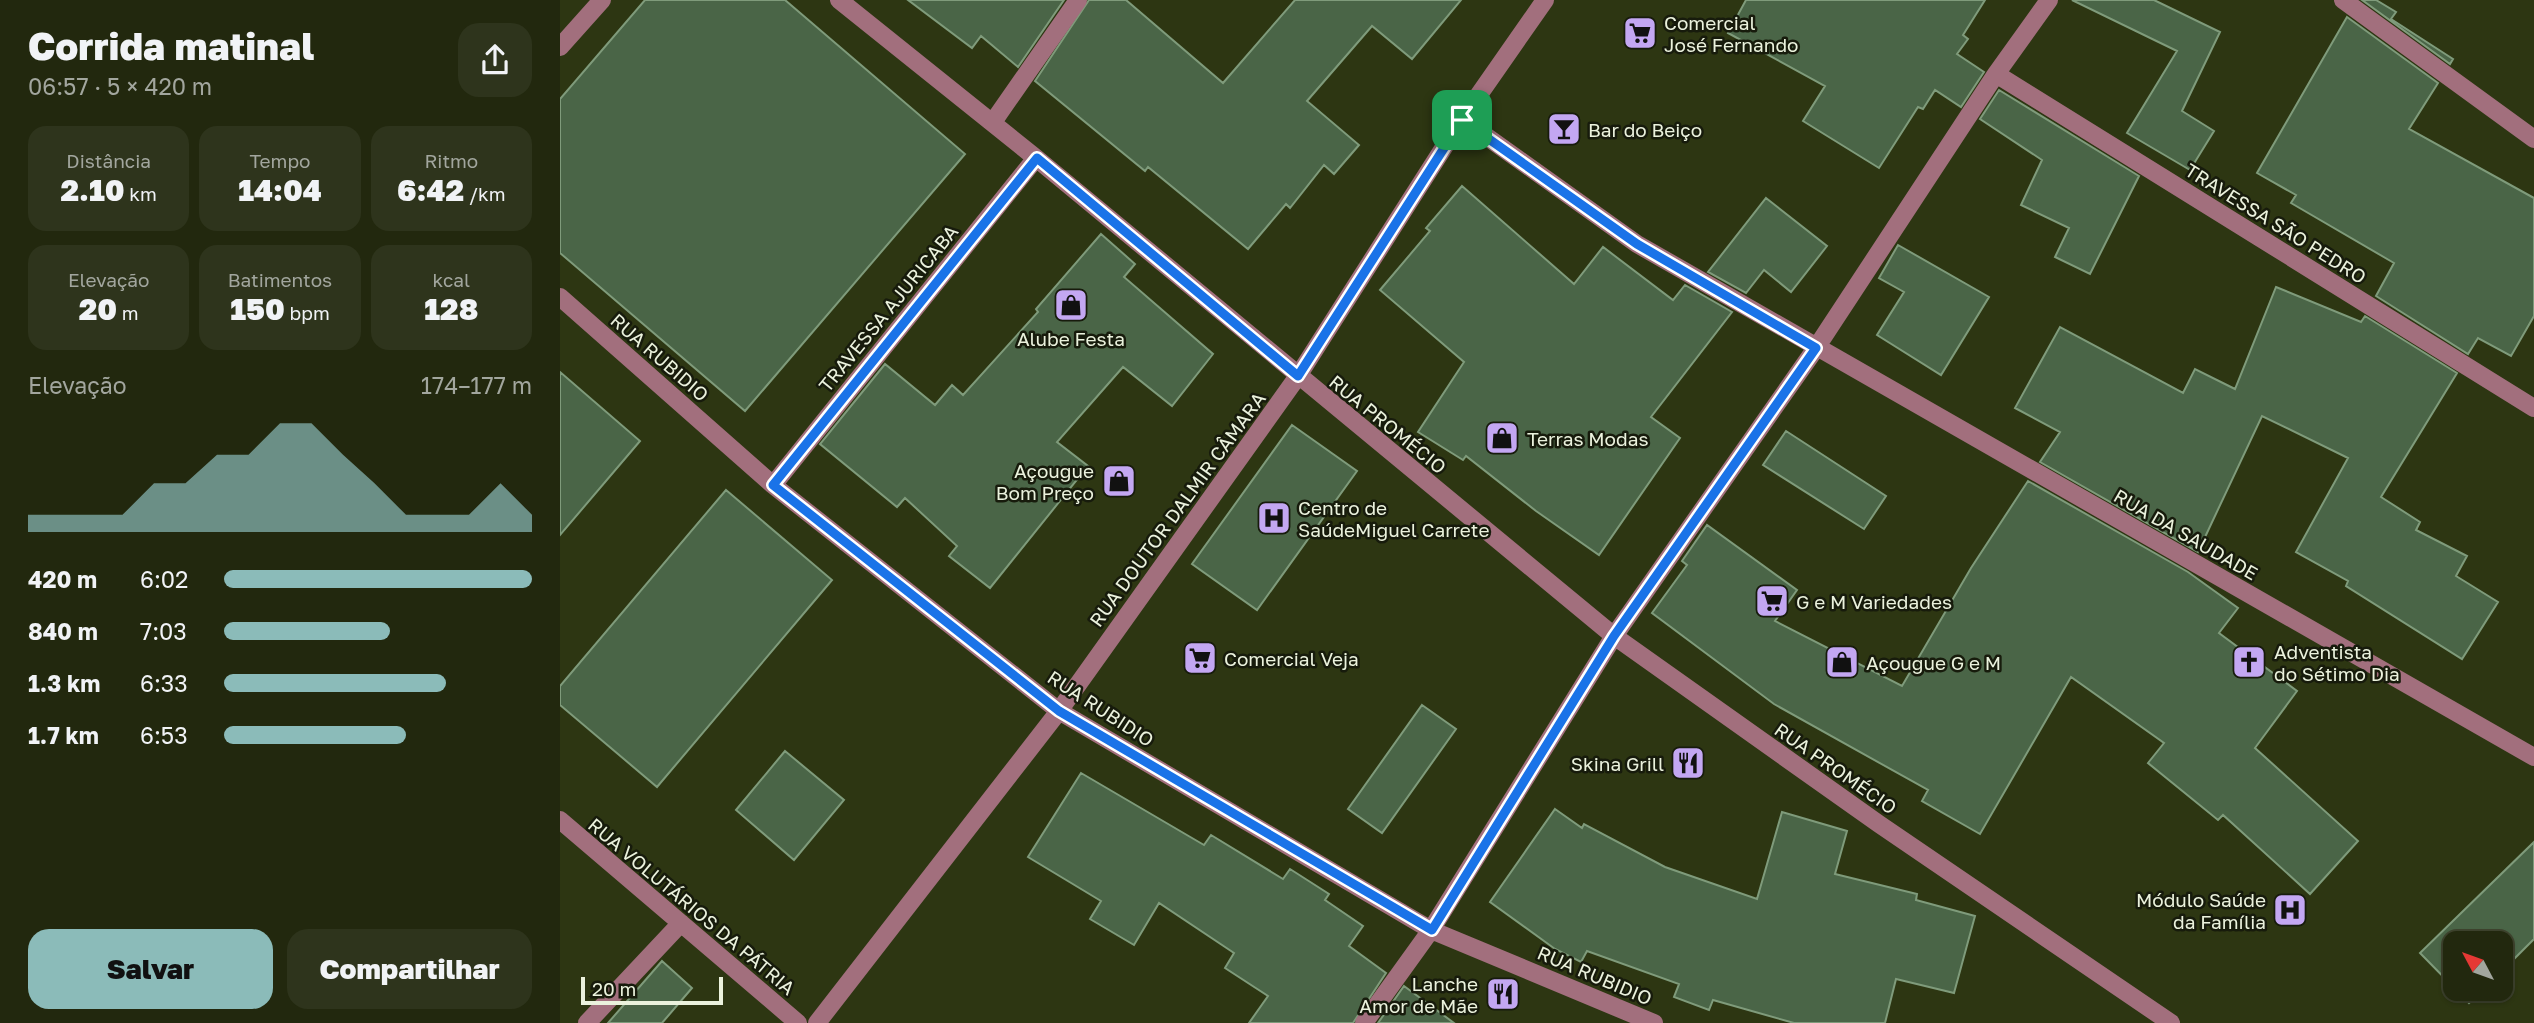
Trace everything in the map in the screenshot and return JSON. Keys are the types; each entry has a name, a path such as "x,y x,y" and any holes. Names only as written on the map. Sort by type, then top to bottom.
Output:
{"street":[{"path":"560,47 602,0"},
{"name":"RUA PROMÉCIO","path":"839,0 1037,158 1614,636 1879,824 2171,1023"},
{"path":"993,122 1078,0"},
{"name":"RUA DOUTOR DALMIR CÂMARA","path":"817,1023 1059,711 1298,376 1462,120 1545,0"},
{"path":"1364,1023 1432,930 1614,636 1816,348 1996,74 2049,0"},
{"path":"2343,0 2534,139"},
{"name":"TRAVESSA SÃO PEDRO","path":"1996,74 2534,408"},
{"name":"RUA DA SAUDADE","path":"1462,120 1637,244 2534,757"},
{"name":"TRAVESSA AJURICABA","path":"773,485 1037,158"},
{"name":"RUA RUBIDIO","path":"560,297 773,485 1059,711 1432,930 1654,1023"},
{"name":"RUA VOLUTÁRIOS DA PÁTRIA","path":"560,820 798,1023"},
{"path":"587,1023 681,923"}],"building":[{"path":"645,0 785,0 965,154 745,411 560,253 560,99"},
{"path":"908,0 1064,0 1018,67 981,36 972,48"},
{"path":"1089,0 1126,0 1223,83 1295,0 1461,0 1412,59 1372,26 1307,101 1359,145 1334,174 1324,165 1290,208 1286,204 1248,249 1148,167 1145,171 1035,81"},
{"path":"1746,0 1985,0 1963,35 1968,39 1957,54 1984,72 1961,107 1935,90 1923,109 1918,107 1879,168 1803,121 1825,86 1728,33"},
{"path":"2072,0 2154,0 2220,32 2182,111 2214,131 2190,170 2127,133 2177,51"},
{"path":"2362,0 2376,0 2396,12 2391,19 2453,59 2450,64"},
{"path":"2347,17 2438,83 2409,129 2534,198 2534,316 2511,356 2478,338 2468,354 2376,296 2394,263 2291,203 2296,195 2257,173"},
{"path":"1999,90 2139,176 2090,274 2055,257 2069,228 2021,205 2042,160 1980,119"},
{"path":"1462,186 1574,284 1603,247 1673,300 1685,285 1732,312 1651,417 1680,438 1599,555 1536,511 1466,456 1463,460 1418,432 1464,362 1380,290 1430,231 1426,228"},
{"path":"1766,198 1827,246 1791,292 1764,270 1746,293 1708,272"},
{"path":"1101,234 1135,264 1124,277 1213,354 1172,406 1123,367 1057,442 1088,466 990,588 949,556 957,546 905,498 897,507 820,444 885,364 935,405 952,385 963,395 1038,312 1036,309"},
{"path":"1898,245 1989,297 1941,375 1877,335 1904,292 1879,278"},
{"path":"2276,287 2361,322 2365,316 2457,373 2381,497 2420,522 2416,530 2467,556 2456,576 2498,602 2462,659 2346,586 2348,581 2296,552 2348,458 2262,416 2198,552 2040,462 2060,432 2015,408 2060,327 2183,393 2195,369 2235,389"},
{"path":"560,372 640,441 560,535"},
{"name":"Centro de SaúdeMiguel Carrete","path":"1292,425 1357,471 1257,610 1192,564"},
{"path":"1786,431 1886,496 1864,529 1763,465"},
{"path":"2028,481 2188,572 2238,608 2219,633 2297,691 2255,748 2358,841 2310,894 2223,815 2218,820 2148,763 2164,743 2071,677 1980,834 1922,801 1928,790 1774,704 1652,613 1687,565 1682,561 1707,525 1797,590 1775,621 1902,686 1971,568"},
{"path":"726,490 832,580 657,787 560,705 560,686"},
{"path":"1422,705 1456,729 1382,833 1348,809"},
{"path":"785,751 844,800 794,860 736,810"},
{"path":"1081,773 1204,845 1211,835 1283,879 1290,869 1329,894 1325,900 1363,926 1349,946 1386,973 1353,1023 1249,1023 1268,996 1225,968 1234,953 1159,903 1134,945 1090,919 1101,901 1028,857"},
{"path":"1555,809 1582,828 1584,824 1665,867 1757,899 1782,812 1847,831 1835,874 1917,894 1916,900 1975,916 1954,993 1896,979 1885,1023 1794,1023 1713,1000 1709,1010 1674,997 1679,984 1587,951 1581,962 1555,949 1490,902"},
{"path":"2534,842 2534,939 2513,960 2513,931 2443,931 2443,977 2420,953"},
{"path":"662,961 692,988 662,1023 608,1023"},
{"path":"1404,986 1454,1023 1378,1023"}],"place":[{"name":"Comercial José Fernando","path":"1640,33"},
{"name":"Bar do Beiço","path":"1564,129"},
{"name":"Alube Festa","path":"1071,305"},
{"name":"Terras Modas","path":"1502,438"},
{"name":"Açougue Bom Preço","path":"1119,481"},
{"name":"Centro de SaúdeMiguel Carrete","path":"1274,518"},
{"name":"G e M Variedades","path":"1772,601"},
{"name":"Comercial Veja","path":"1200,658"},
{"name":"Açougue G e M","path":"1842,662"},
{"name":"Adventista do Sétimo Dia","path":"2249,662"},
{"name":"Skina Grill","path":"1688,763"},
{"name":"Módulo Saúde da Família","path":"2290,910"},
{"name":"Lanche Amor de Mãe","path":"1503,994"}],"route":[{"path":"1462,120 1637,244 1816,348 1614,636 1432,930 1059,711 773,485 1037,158 1298,376 1462,120"}]}
